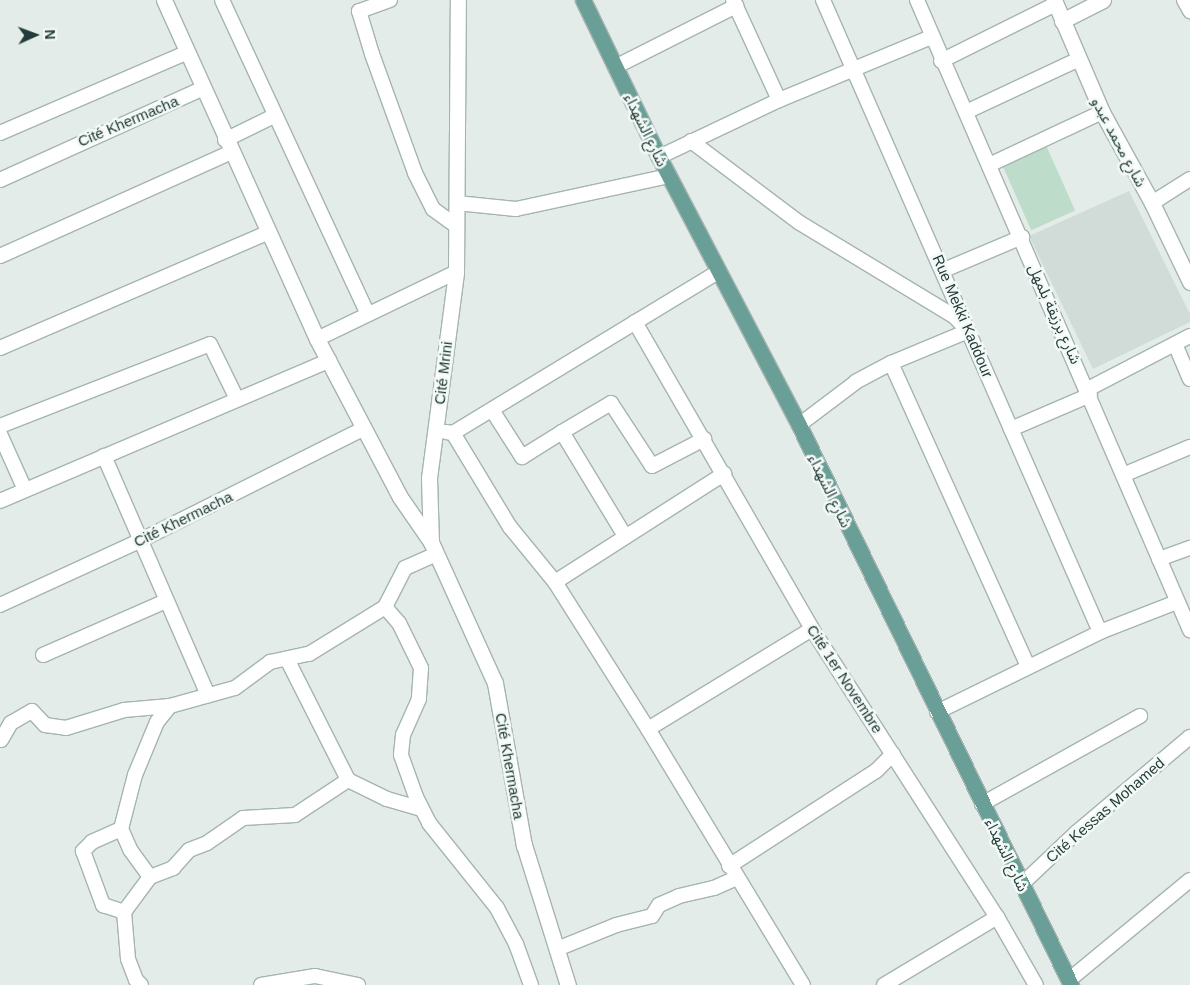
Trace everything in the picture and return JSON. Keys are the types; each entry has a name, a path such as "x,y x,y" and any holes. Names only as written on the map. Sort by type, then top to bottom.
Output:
{"main road":[{"name":"شارع الشهداء","path":"583,0 659,158 799,426 1070,982"}],"street":[{"name":"Cité Khermacha","path":"164,0 267,233 329,362 400,497 434,548 495,683 524,845 568,985"},
{"path":"222,0 274,116 368,314"},
{"path":"390,0 360,10 372,54 415,173 433,209 456,226"},
{"name":"Cité Mrini","path":"434,548 429,478 456,272 458,0"},
{"name":"Rue Mekki Kaddour","path":"823,0 944,270 968,331 1100,632"},
{"name":"شارع برزيقة بلمهل","path":"917,0 941,61 1022,237 1190,630"},
{"path":"1062,20 1103,0"},
{"path":"1184,0 1190,12"},
{"path":"941,61 1055,2"},
{"name":"شارع محمد عبدو","path":"1055,2 1077,60 1102,112 1152,203 1190,282"},
{"path":"615,67 734,3 779,100"},
{"path":"659,158 779,100 931,36"},
{"path":"0,133 186,53"},
{"path":"966,112 1077,60"},
{"name":"Cité Khermacha","path":"0,180 202,89"},
{"path":"989,165 1102,112"},
{"path":"0,256 228,146 274,116"},
{"path":"692,141 800,222 955,317 968,331 891,363 856,382 799,426"},
{"path":"457,203 516,209 669,176"},
{"path":"1152,203 1190,179"},
{"path":"0,348 267,233"},
{"path":"944,270 1022,237"},
{"path":"436,430 453,434 719,271"},
{"path":"318,339 456,272"},
{"name":"Cité 1er Novembre","path":"635,322 812,629 997,917 1036,985"},
{"path":"1011,429 1089,392 1190,336"},
{"path":"0,426 210,344 237,399"},
{"path":"1175,344 1190,379"},
{"path":"0,501 237,399 329,362"},
{"path":"891,363 1028,666"},
{"path":"492,410 522,457 611,403 652,466 704,439"},
{"name":"Cité Khermacha","path":"0,605 139,541 363,429"},
{"path":"562,432 625,536"},
{"path":"0,434 25,490"},
{"path":"453,434 510,527 554,582 648,730 803,985"},
{"path":"1123,474 1190,447"},
{"path":"104,456 139,541 208,695"},
{"path":"554,582 724,474"},
{"path":"1,740 12,724 32,711 45,725 66,728 124,710 170,706 235,688 270,662 309,654 385,607 405,568 434,548"},
{"path":"1159,559 1190,548"},
{"path":"43,656 166,601"},
{"path":"937,712 1100,632 1178,602"},
{"path":"385,607 399,623 421,668 419,699 403,735 402,755 422,809 429,823 497,908 516,944 531,985"},
{"path":"648,730 812,629"},
{"path":"287,659 348,780 387,799 422,809"},
{"path":"150,877 130,849 121,829 135,775 157,722 170,706"},
{"path":"982,804 1140,716"},
{"name":"Cité Kessas Mohamed","path":"1022,884 1077,832 1190,737"},
{"path":"557,949 616,925 652,916 660,905 679,896 714,888 733,872 876,771 893,754"},
{"path":"141,985 136,980 128,959 124,912 150,877 173,868 189,850 207,844 243,818 295,815 348,780"},
{"path":"121,829 92,842 83,850 103,905 124,912"},
{"path":"1070,982 1190,880"},
{"path":"884,985 997,917"},
{"path":"261,985 315,976 358,985"}],"shaded area":[{"path":"1129,191 1190,314 1190,322 1093,369 1029,236"}],"green space":[{"path":"1045,143 1075,211 1031,230 1001,163"}]}
